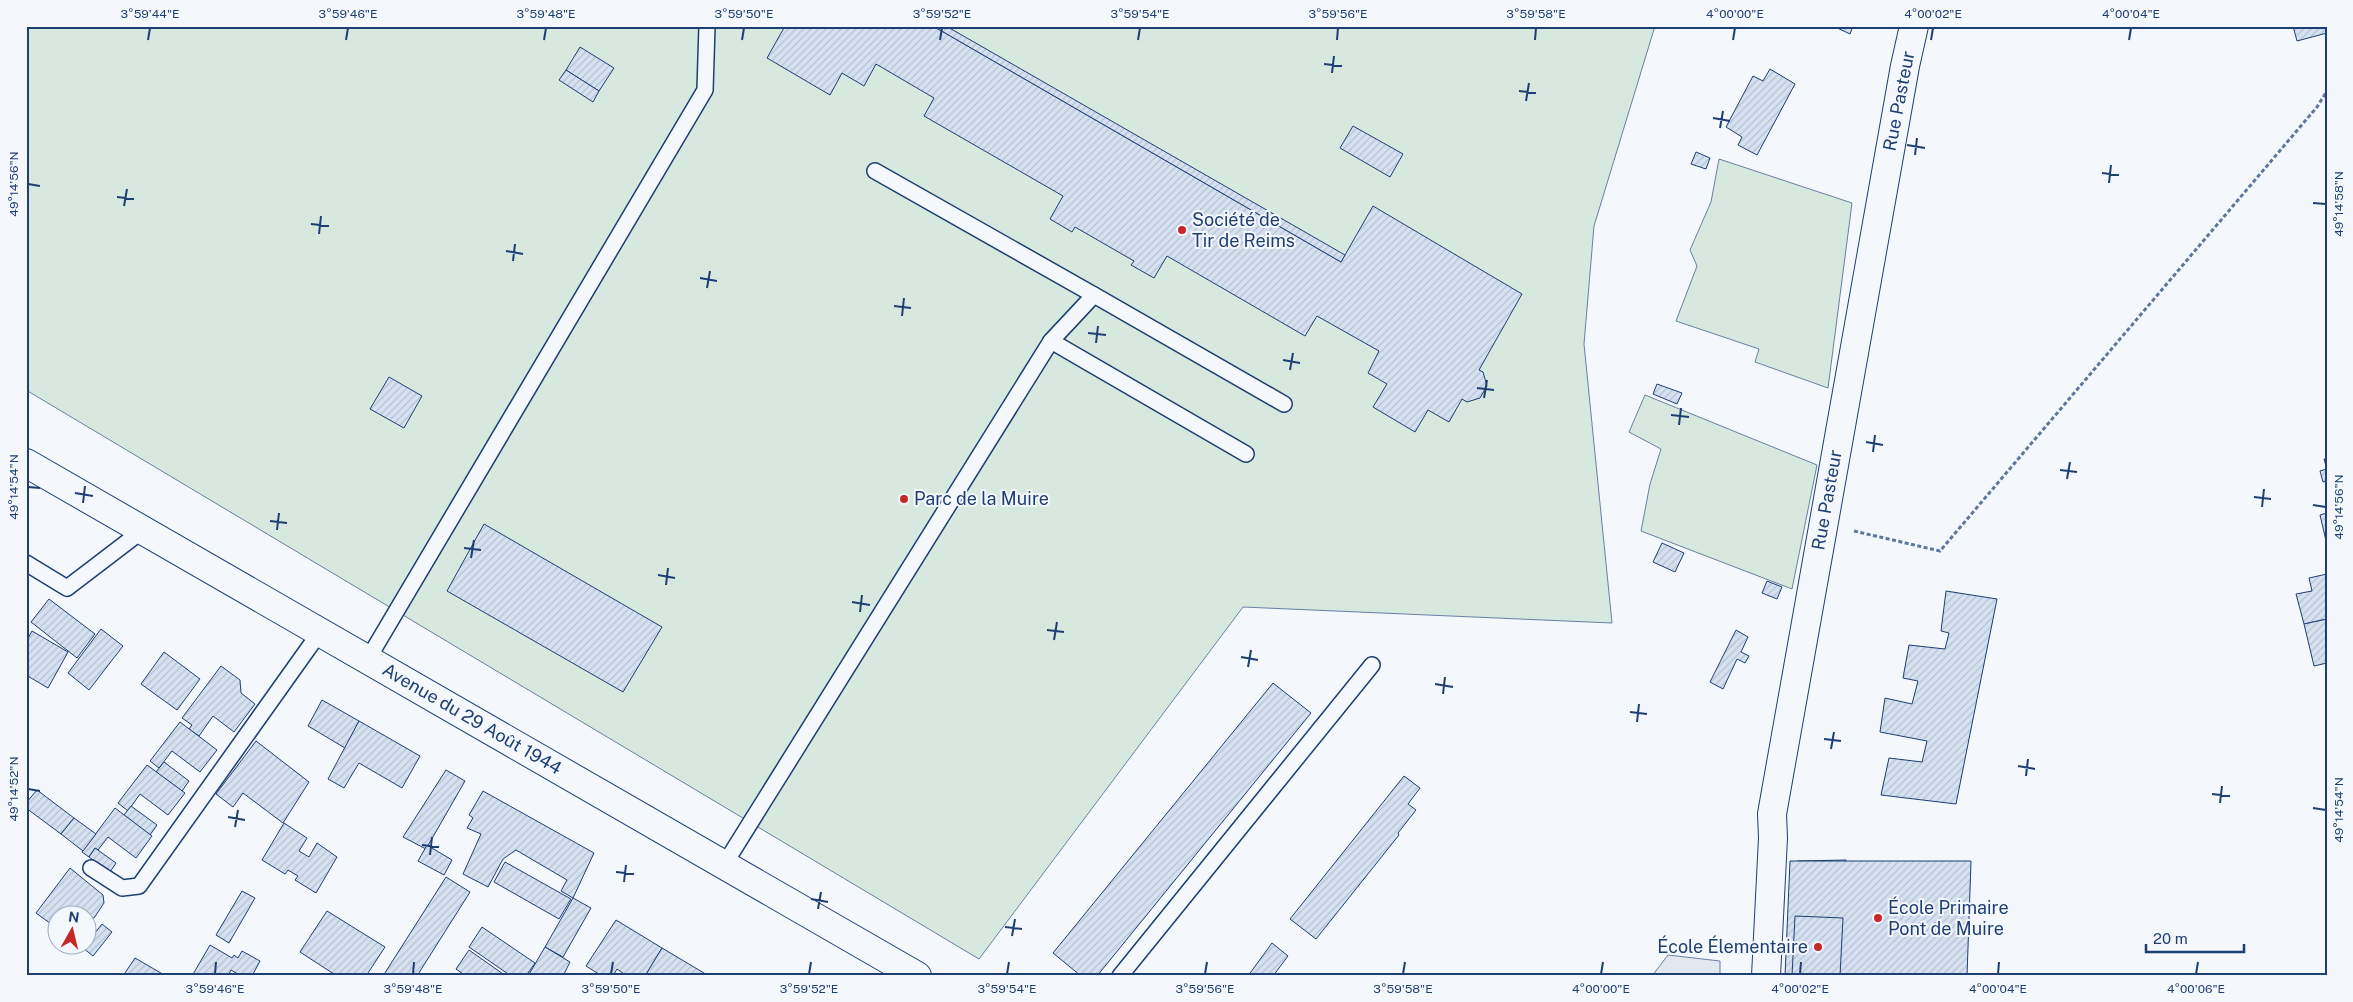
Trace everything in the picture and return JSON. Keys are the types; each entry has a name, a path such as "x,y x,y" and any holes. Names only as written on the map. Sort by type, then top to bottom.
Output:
{"main road":[{"name":"Rue Pasteur","path":"1766,976 1773,838 1772,814 1914,26"},
{"name":"Avenue du 29 Août 1944","path":"26,463 918,976"}],"lane":[{"path":"368,659 705,90 707,26"},
{"path":"875,170 1284,404"},
{"path":"724,865 1052,341 1094,295"},
{"path":"1052,341 1246,454"},
{"path":"26,563 67,588 143,530"},
{"path":"91,868 122,888 139,886 320,632"},
{"path":"1120,976 1372,665"}],"path":[{"path":"1823,524 1940,551 2317,107 2327,91"}],"shaded area":[{"name":"Parc de la Muire","path":"26,26 1655,26 1594,226 1584,344 1612,623 1243,607 979,959 26,390"},
{"path":"1719,159 1852,203 1828,388 1755,362 1759,349 1676,321 1697,266 1690,250 1711,202"},
{"path":"1645,395 1817,465 1792,589 1641,531 1650,484 1661,449 1629,432"},
{"path":"1668,955 1720,961 1720,976 1652,976"}],"building":[{"name":"Société de Tir de Reims","path":"785,26 933,26 1341,262 1373,206 1522,294 1479,370 1483,372 1487,386 1480,398 1467,402 1462,399 1449,422 1428,410 1415,432 1373,407 1387,384 1368,373 1379,351 1317,316 1305,336 1167,256 1154,278 1131,265 1134,261 1075,227 1072,232 1050,219 1063,196 924,116 934,98 876,64 864,86 842,73 830,95 767,58"},
{"path":"933,26 946,26 1345,255 1341,262"},
{"path":"1833,26 1853,26 1850,34"},
{"path":"2293,26 2327,26 2327,33 2297,41"},
{"path":"580,47 614,68 599,91 566,70"},
{"path":"1770,69 1795,84 1757,155 1738,145 1742,137 1726,127 1753,76 1763,81"},
{"path":"566,70 599,91 593,102 559,80"},
{"path":"1353,126 1403,154 1390,177 1340,148"},
{"path":"1696,152 1710,158 1706,169 1691,164"},
{"path":"389,377 422,396 404,428 370,409"},
{"path":"1657,384 1682,393 1677,404 1653,394"},
{"path":"2327,469 2327,481 2323,482 2320,471"},
{"path":"2327,513 2327,545 2320,515"},
{"path":"484,524 662,627 623,692 447,591"},
{"path":"1662,543 1684,553 1675,572 1653,562"},
{"path":"2327,574 2327,619 2304,624 2296,594 2312,591 2309,578"},
{"path":"1767,581 1782,587 1777,599 1762,593"},
{"path":"1946,591 1997,599 1956,804 1881,795 1889,758 1922,762 1927,741 1880,732 1885,698 1912,704 1918,681 1903,678 1909,645 1945,649 1949,633 1941,631"},
{"path":"49,599 95,634 77,658 31,622"},
{"path":"2327,619 2327,663 2314,666 2304,624"},
{"path":"101,629 123,646 89,690 68,673"},
{"path":"1736,630 1748,637 1741,652 1749,656 1745,663 1737,659 1723,689 1710,682"},
{"path":"32,631 68,652 48,688 26,675 26,642"},
{"path":"164,652 200,679 177,710 141,684"},
{"path":"221,666 240,680 241,693 255,704 234,732 213,716 199,736 189,729 192,725 182,718"},
{"path":"1273,683 1311,713 1097,976 1081,976 1053,953"},
{"path":"322,700 359,721 345,748 308,726"},
{"path":"359,721 420,756 402,788 359,763 344,788 328,779"},
{"path":"180,722 217,750 200,772 172,751 159,768 150,761"},
{"path":"256,741 309,782 283,823 243,793 233,807 216,794"},
{"path":"164,762 189,781 182,791 156,772"},
{"path":"147,765 185,793 168,815 140,794 128,811 118,803"},
{"path":"446,770 465,781 426,849 403,837"},
{"path":"1404,776 1420,788 1408,804 1416,810 1398,833 1399,835 1316,939 1290,919"},
{"path":"37,790 74,818 61,834 26,808 26,803"},
{"path":"483,791 594,853 573,898 561,891 567,880 516,850 503,859 488,887 463,874 481,834 467,828 473,818 469,815"},
{"path":"131,806 157,825 150,835 124,815"},
{"path":"115,808 152,836 136,858 108,837 98,850 95,848 89,857 82,852"},
{"path":"74,818 96,834 83,851 61,834"},
{"path":"284,823 307,838 299,851 309,857 317,843 337,857 316,893 295,880 298,876 288,870 285,874 262,860"},
{"path":"427,845 452,860 444,875 418,861"},
{"path":"95,848 116,863 110,872 89,857"},
{"path":"1846,860 1843,918 1795,916 1797,861"},
{"name":"École Primaire Pont de Muire","path":"1790,861 1971,861 1967,976 1785,976"},
{"path":"505,862 571,899 559,919 494,882"},
{"path":"70,868 103,895 104,903 98,912 98,904 48,904 48,922 36,913"},
{"path":"446,877 470,892 417,976 383,976"},
{"path":"242,891 255,898 229,943 216,935"},
{"path":"573,898 591,908 563,957 545,947"},
{"path":"327,911 385,947 366,976 337,976 300,952"},
{"name":"École Élementaire","path":"1795,916 1843,918 1840,976 1792,976"},
{"path":"616,920 662,948 645,976 627,976 617,969 613,976 602,976 586,966"},
{"path":"102,924 112,932 98,950 98,929"},
{"path":"482,927 535,963 526,976 511,976 469,947"},
{"path":"1272,943 1288,956 1273,976 1248,976"},
{"path":"210,945 232,958 234,955 238,958 242,951 260,961 252,976 241,976 231,970 228,976 192,976"},
{"path":"545,947 570,962 563,976 528,976"},
{"path":"662,948 709,976 645,976"},
{"path":"469,950 506,976 466,976 456,969"},
{"path":"135,958 166,976 123,976"}],"place":[{"name":"Société de Tir de Reims","path":"1182,230"},
{"name":"Parc de la Muire","path":"904,499"},
{"name":"École Primaire Pont de Muire","path":"1878,918"},
{"name":"École Élementaire","path":"1818,947"}]}
